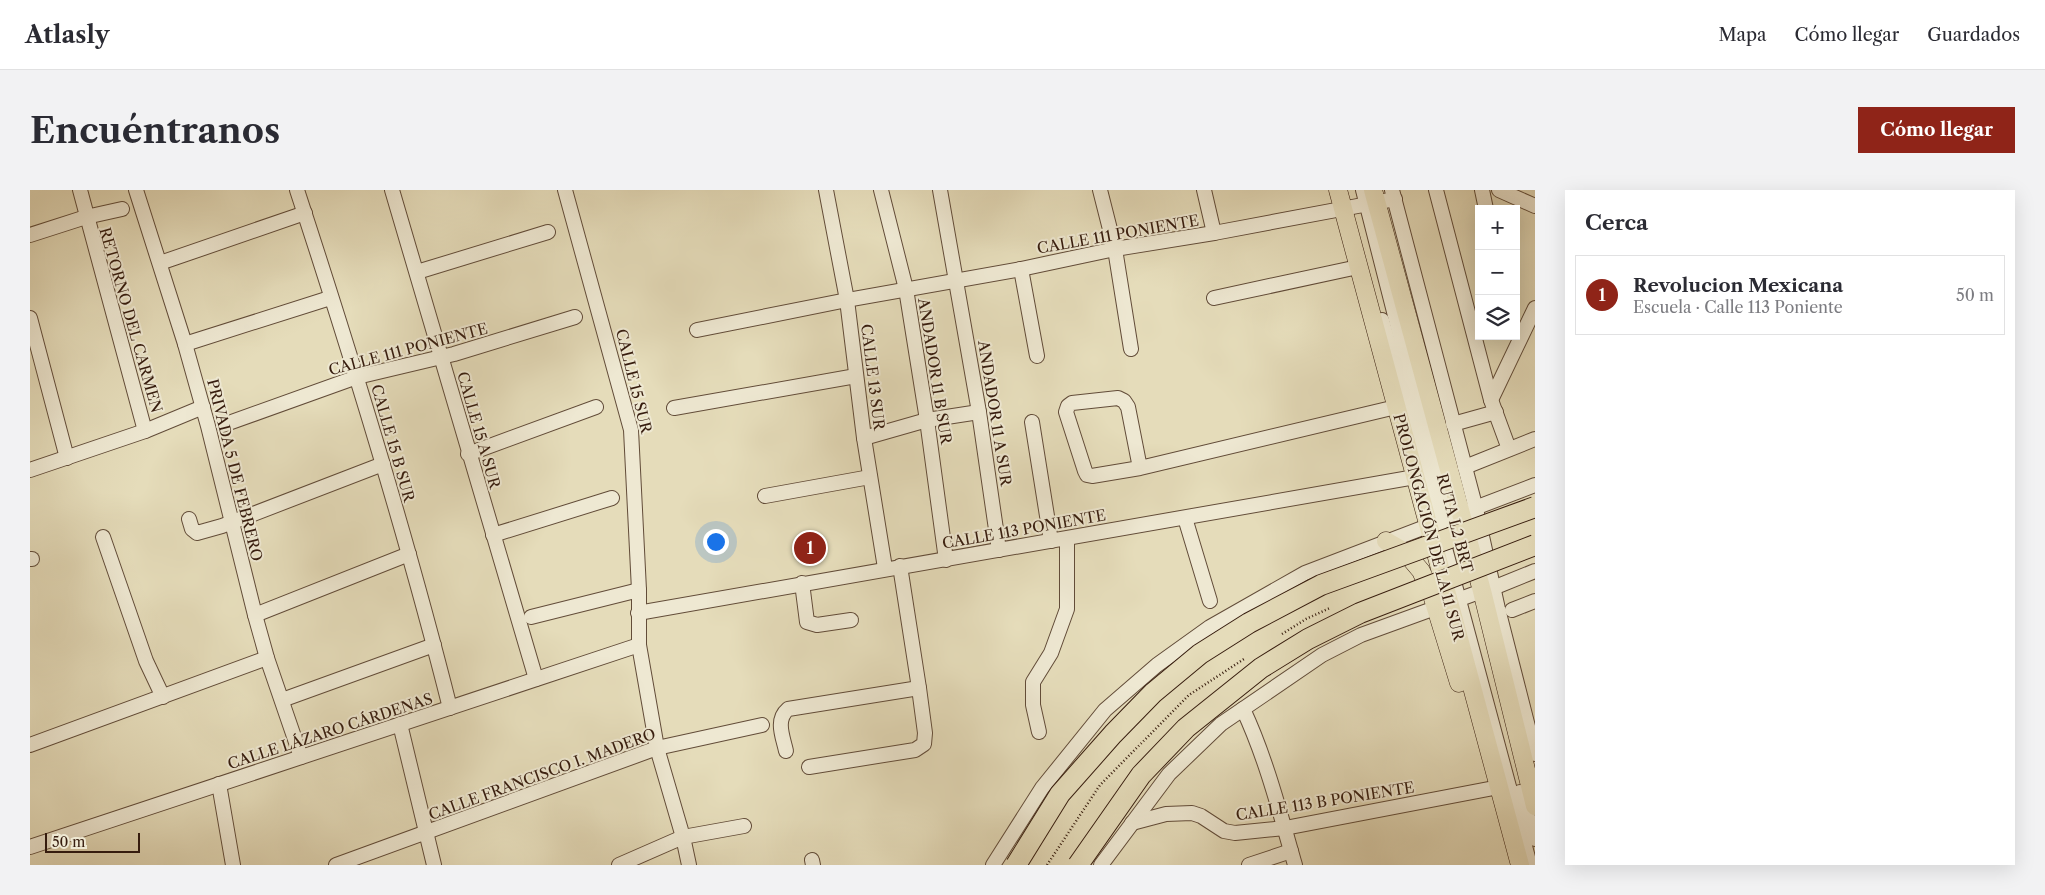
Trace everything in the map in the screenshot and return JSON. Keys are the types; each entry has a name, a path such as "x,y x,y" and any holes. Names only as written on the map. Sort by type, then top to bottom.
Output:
{"highway":[{"path":"1016,865 1060,794 1073,779 1113,734 1153,694 1200,654 1249,623 1321,585 1535,507"},
{"path":"1078,865 1141,775 1186,728 1261,668 1308,639 1360,613 1535,545"}],"main road":[{"name":"PROLONGACIÓN DE LA 11 SUR","path":"1338,190 1347,208 1358,267 1415,478 1450,518 1470,596"},
{"name":"PROLONGACIÓN DE LA 11 SUR","path":"1372,199 1450,518 1521,791 1520,865"},
{"path":"1386,542 1405,552 1421,571 1470,596 1484,763 1521,791"}],"street":[{"name":"RETORNO DEL CARMEN","path":"80,190 146,431"},
{"name":"PRIVADA 5 DE FEBRERO","path":"136,190 186,344 267,658 301,757"},
{"name":"CALLE 15 B SUR","path":"297,190 330,298 357,377 409,554 450,708"},
{"name":"CALLE 15 A SUR","path":"392,190 468,454 536,679"},
{"name":"CALLE 15 SUR","path":"565,190 631,430 639,590 639,645 657,748 683,837 689,865"},
{"name":"CALLE 13 SUR","path":"809,766 915,750 924,744 926,734 919,688 870,477 847,300 826,190"},
{"name":"ANDADOR 11 B SUR","path":"881,190 906,289 927,420 946,560"},
{"name":"ANDADOR 11 A SUR","path":"940,190 979,412 999,550"},
{"path":"1100,190 1115,249 1131,349"},
{"path":"1204,190 1214,234"},
{"name":"RUTA L2 BRT","path":"1346,190 1347,208 1450,518"},
{"path":"1363,190 1372,199"},
{"path":"1436,190 1494,406 1509,449"},
{"path":"1482,190 1485,205"},
{"path":"1499,190 1535,206"},
{"path":"1394,195 1465,467 1450,518"},
{"name":"CALLE 111 PONIENTE","path":"698,330 847,300 1021,269 1115,249 1214,234 1347,208 1372,199 1394,195"},
{"path":"30,235 86,217 122,209"},
{"path":"160,263 304,213"},
{"path":"417,272 548,232"},
{"path":"1214,298 1358,267"},
{"path":"1021,269 1037,356"},
{"path":"186,344 330,298"},
{"path":"1453,424 1494,406 1535,308"},
{"name":"CALLE 111 PONIENTE","path":"223,425 357,377 441,358 574,317"},
{"path":"30,318 67,458"},
{"path":"674,408 856,376"},
{"path":"1140,468 1128,407 1124,401 1118,398 1072,403 1068,406 1066,412 1087,475 1092,476 1140,468 1396,407"},
{"path":"30,470 146,431 203,407"},
{"path":"468,454 596,407"},
{"path":"864,438 927,420 979,412"},
{"path":"1032,422 1051,541"},
{"path":"1465,467 1535,439"},
{"path":"188,519 192,529 197,533 382,464"},
{"path":"765,496 870,477"},
{"name":"CALLE 113 PONIENTE","path":"638,613 892,567 946,560 1415,478"},
{"path":"993,865 1042,788 1099,717 1157,665 1210,627 1305,573 1535,485"},
{"path":"493,535 612,498"},
{"path":"1185,518 1210,601"},
{"path":"103,538 146,661 163,697"},
{"path":"1039,732 1033,705 1033,682 1051,653 1067,609 1067,539"},
{"path":"255,615 409,554"},
{"path":"1101,865 1169,774 1221,724 1242,709 1322,655 1361,636 1535,571"},
{"path":"802,583 807,622 817,625 851,620"},
{"path":"531,617 639,590"},
{"path":"1470,596 1535,717"},
{"path":"1470,596 1535,754"},
{"path":"1470,596 1535,839"},
{"path":"1512,610 1535,601"},
{"path":"282,700 434,645"},
{"name":"CALLE LÁZARO CÁRDENAS","path":"30,847 639,645"},
{"path":"30,745 267,658"},
{"path":"786,751 780,722 782,714 788,709 919,688"},
{"path":"1242,709 1252,729 1286,828 1293,858 1249,865"},
{"path":"400,724 434,865"},
{"name":"CALLE FRANCISCO I. MADERO","path":"336,865 657,748 762,724"},
{"path":"219,784 233,865"},
{"path":"1521,791 1530,865"},
{"name":"CALLE 113 B PONIENTE","path":"1132,823 1166,814 1196,814 1229,834 1286,828 1521,791"},
{"path":"619,865 683,837 744,826"}],"place":[{"name":"Revolucion Mexicana","path":"810,548"}]}
